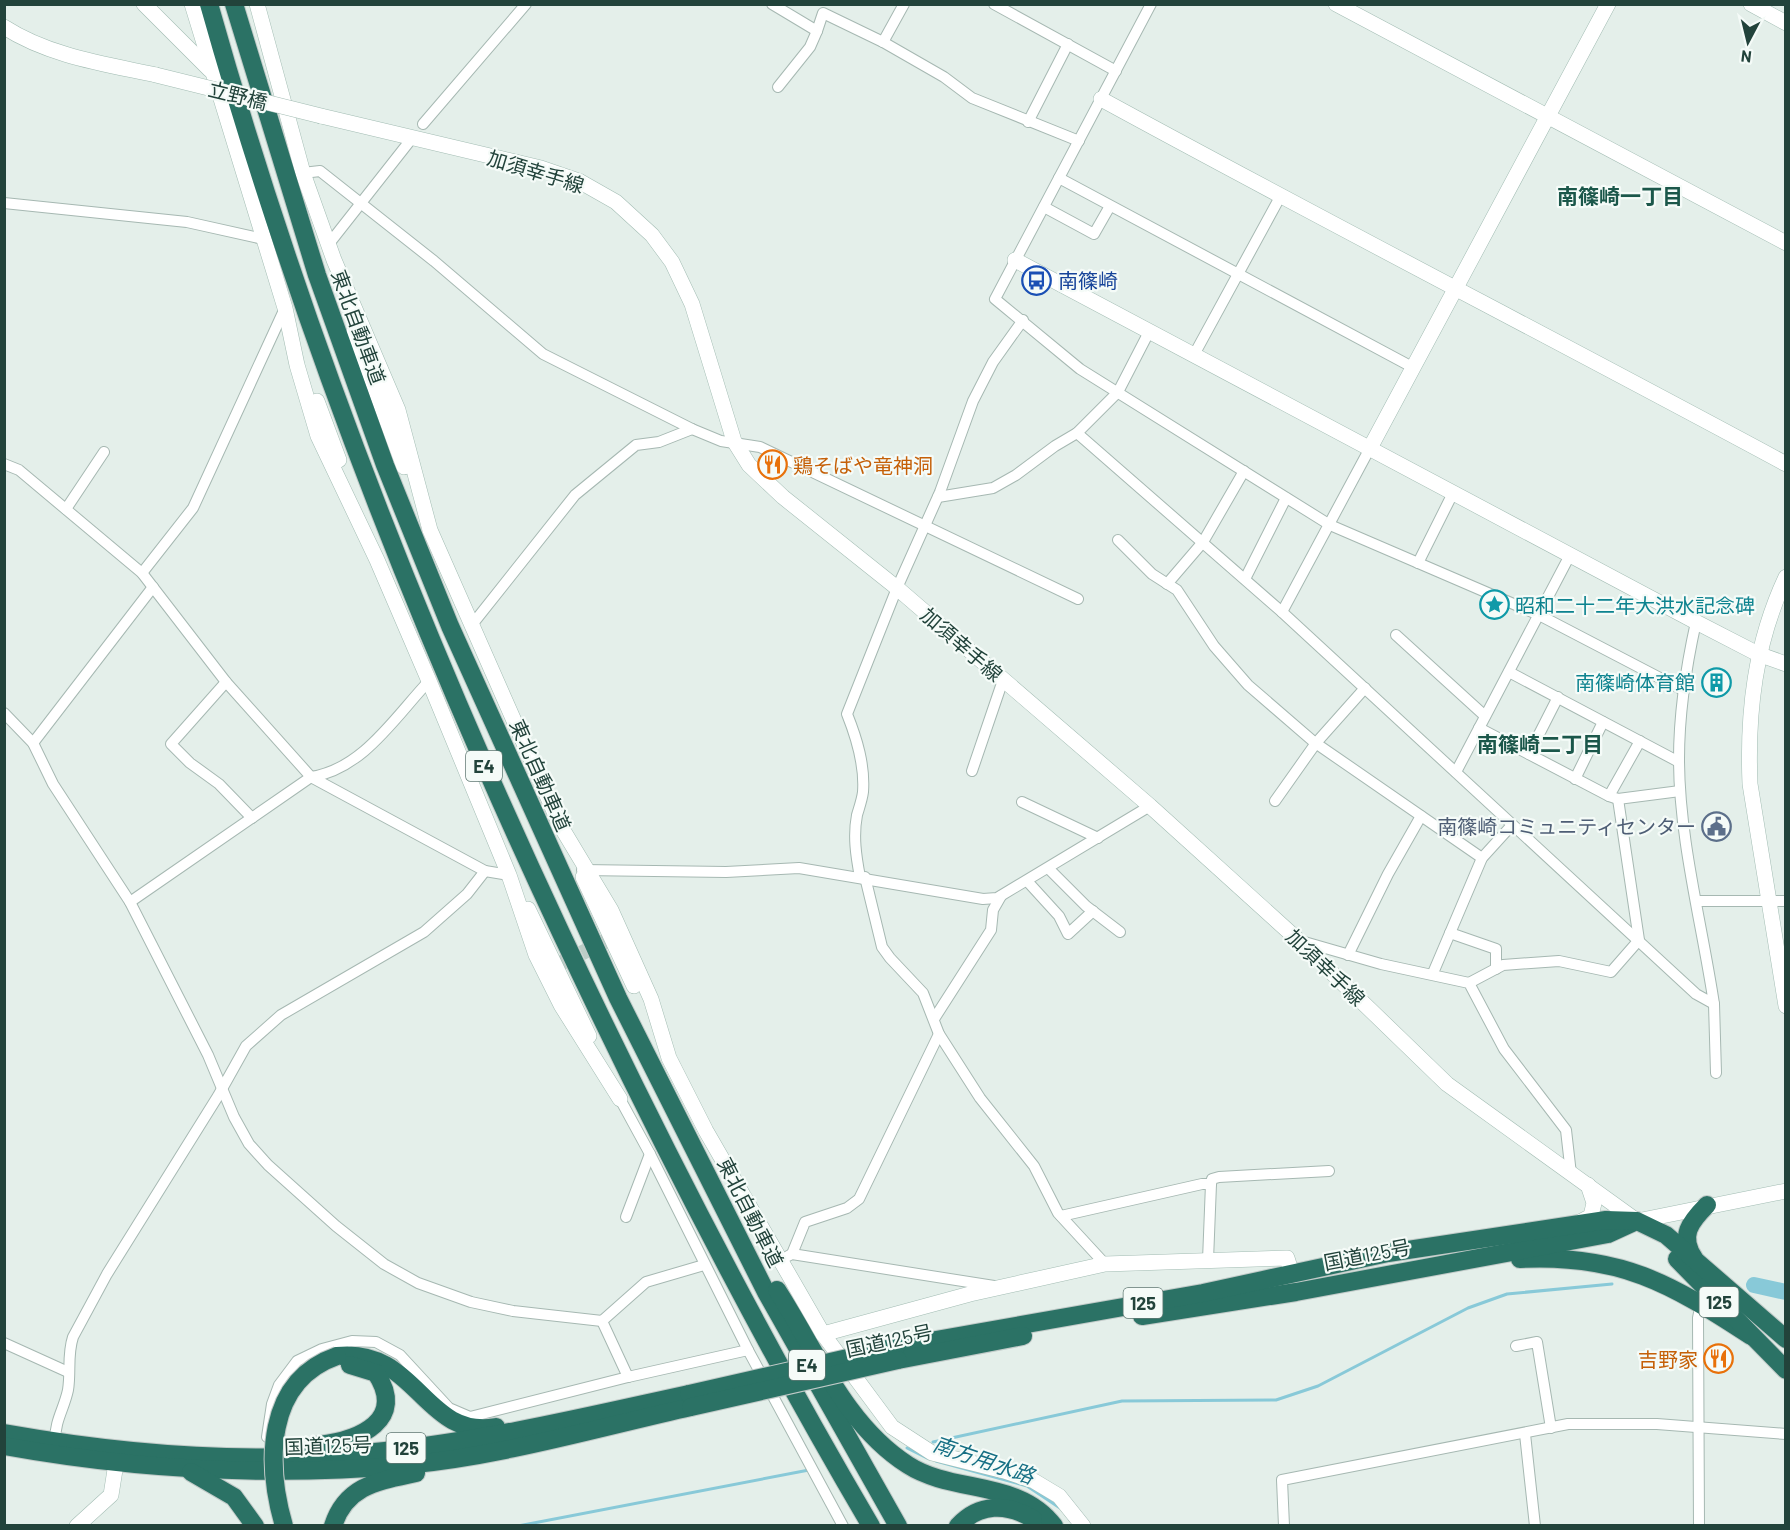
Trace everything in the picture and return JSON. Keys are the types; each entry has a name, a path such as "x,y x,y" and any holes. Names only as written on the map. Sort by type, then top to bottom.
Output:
{"highway":[{"name":"E4","path":"208,4 246,138 294,282 386,532 482,762 596,1008 666,1149 786,1379 871,1526"},
{"name":"東北自動車道","path":"234,4 316,275 385,465 450,626 618,998 766,1292 898,1526"},
{"path":"721,1203 867,1433 910,1467 939,1478 1016,1497 1042,1513 1054,1526"},
{"path":"1697,1262 1688,1248 1686,1232 1692,1220 1707,1205"},
{"name":"国道125号","path":"1294,1283 1388,1253 1606,1220 1637,1221 1666,1235 1785,1339"},
{"name":"国道125号","path":"4,1433 55,1441 183,1468 262,1470 406,1465 472,1456 690,1401 897,1353 1203,1293 1294,1283 1608,1233 1637,1221"},
{"name":"125","path":"1637,1221 1705,1286 1785,1370"},
{"path":"1294,1283 1504,1260 1547,1258 1593,1261 1620,1267 1663,1282 1751,1336"},
{"path":"284,1526 274,1475 279,1413 288,1392 303,1375 337,1361 354,1355 379,1360 397,1371 442,1415 469,1426 486,1429 564,1415 585,1417"},
{"path":"290,1456 306,1447 336,1443 361,1436 372,1428 384,1413 386,1388 376,1373 337,1361 306,1384 294,1401 286,1425 281,1463 292,1526"},
{"name":"国道125号","path":"4,1446 118,1455 290,1456 383,1452 468,1440 585,1417 690,1401"},
{"path":"333,1526 345,1500 360,1489 386,1479 453,1465 472,1456"},
{"path":"183,1468 234,1497 255,1526"},
{"path":"849,1489 858,1526"},
{"path":"958,1526 981,1509 993,1507 1017,1510 1041,1526"}],"street":[{"path":"144,4 211,70"},
{"path":"192,4 285,308 326,417 357,517"},
{"path":"257,4 303,173 334,260 398,410 430,530"},
{"path":"423,124 526,4"},
{"path":"772,4 817,31"},
{"path":"883,42 904,4"},
{"path":"994,4 1116,71"},
{"path":"1152,4 995,299 1080,369 1330,525 1539,615 1683,690"},
{"path":"1336,4 1785,243"},
{"path":"1282,612 1608,4"},
{"path":"1751,4 1785,23"},
{"path":"778,87 810,47 823,13 883,42 944,77 972,98 1079,141"},
{"name":"立野橋","path":"4,27 46,47 86,60 321,116"},
{"path":"1028,122 1068,44"},
{"path":"1101,99 1280,197 1457,288 1785,464"},
{"name":"加須幸手線","path":"321,116 541,168 579,181 616,202 652,235 672,262 692,304 734,441 749,465 783,497 897,588 1150,806 1298,940 1447,1084 1637,1221"},
{"path":"328,245 362,206 408,142"},
{"path":"303,173 320,171 434,261 543,354 692,429 721,441 734,441 760,447 1078,599"},
{"path":"1059,178 1414,368"},
{"path":"1196,353 1280,197"},
{"path":"4,203 187,222 263,239"},
{"path":"1044,207 1094,234 1110,206"},
{"path":"334,260 350,320 377,400 430,530 560,825 584,870 611,910 651,999 669,1058"},
{"path":"1016,260 1196,353 1696,622 1758,654 1785,663"},
{"path":"285,308 297,365 318,436 357,517 429,681 509,875 536,955 578,1035 609,1079"},
{"path":"142,573 193,508 285,308"},
{"path":"1023,320 993,362 973,401 938,497 897,588 847,714 858,742 864,790 857,815 855,846 882,946 890,958 923,993 939,1035 980,1098 1034,1166 1061,1216 1105,1264"},
{"path":"938,497 993,488 1077,433 1118,393 1150,330"},
{"path":"471,626 575,495 636,445 659,442 692,429"},
{"path":"1077,433 1282,612 1696,994 1714,1004"},
{"path":"66,509 104,452"},
{"path":"4,464 18,470 142,573 226,682 311,777 485,871 509,875"},
{"path":"1167,584 1203,542 1244,471"},
{"path":"1418,563 1453,493"},
{"path":"1245,579 1287,498"},
{"path":"1118,540 1152,574 1177,590 1214,646 1248,685 1316,743 1482,858"},
{"path":"1455,772 1570,555"},
{"path":"1785,577 1758,654 1749,723 1750,784 1785,1006"},
{"path":"33,743 153,587"},
{"path":"1696,622 1683,690 1679,762 1680,790 1714,1004 1716,1073"},
{"path":"1396,635 1485,716"},
{"path":"1509,672 1679,762"},
{"path":"972,771 1003,680"},
{"path":"130,902 311,777 324,775 357,759 429,681"},
{"path":"226,682 171,744 190,763 219,784 252,818"},
{"path":"1275,801 1316,743 1365,688"},
{"path":"1529,754 1557,697"},
{"path":"4,713 33,743 53,784 130,902 208,1055 221,1089 249,1144 268,1165 336,1226 384,1264 418,1283 471,1302 513,1311 602,1321 646,1282 704,1265"},
{"path":"1575,779 1604,722"},
{"path":"1479,728 1614,798 1680,790"},
{"path":"1639,940 1614,798 1640,741"},
{"path":"1022,802 1098,838"},
{"path":"584,870 726,872 800,868 983,899 1001,896 1028,882 1150,806"},
{"path":"1348,955 1388,874 1421,816"},
{"path":"1433,973 1482,858 1512,825"},
{"path":"1048,869 1093,911 1120,932"},
{"path":"584,870 608,940 706,1131 785,1257 823,1334 892,1427 932,1453 1004,1471 1034,1482 1059,1496 1083,1526"},
{"path":"55,1441 56,1419 68,1387 69,1347 83,1317 246,1046 281,1015 424,932 467,894 485,871"},
{"path":"509,875 558,964 609,1079 650,1154 704,1265 843,1526"},
{"path":"1028,882 1059,916 1068,934 1093,911"},
{"path":"934,1019 991,930 993,910 1001,896"},
{"path":"1696,901 1785,901"},
{"path":"1450,933 1496,949 1496,969"},
{"path":"1298,940 1348,955 1469,983 1503,965 1560,961 1611,972 1639,940"},
{"path":"1469,983 1504,1049 1566,1130 1571,1174"},
{"path":"785,1257 805,1222 847,1208 859,1199 939,1035"},
{"path":"627,1217 650,1154"},
{"path":"1208,1260 1212,1179 1329,1171"},
{"path":"1061,1216 1202,1184 1211,1184"},
{"path":"1576,1224 1591,1216 1594,1208 1588,1185"},
{"path":"1637,1221 1785,1191"},
{"path":"785,1257 1000,1287"},
{"path":"823,1334 1000,1287 1105,1264 1287,1258 1294,1283"},
{"path":"1699,1526 1698,1318 1701,1304"},
{"path":"602,1321 628,1377"},
{"path":"267,1456 272,1404 279,1385 297,1361 322,1349 352,1341 376,1342 400,1355 448,1408 470,1417 628,1377 748,1350"},
{"path":"1516,1346 1537,1342 1551,1428"},
{"path":"4,1343 68,1372"},
{"path":"1284,1526 1282,1480 1568,1424 1657,1424 1785,1434"},
{"path":"1525,1434 1535,1526"},
{"path":"77,1526 111,1495 118,1455"}],"waterway":[{"path":"933,1442 1122,1401 1276,1400 1318,1386 1468,1308 1507,1294 1612,1284"},
{"path":"1754,1285 1786,1292"},
{"name":"南方用水路","path":"907,1448 927,1458"},
{"name":"南方用水路","path":"936,1461 1027,1486 1060,1508"},
{"path":"518,1526 809,1470"}],"tunnel":[{"path":"561,963 606,941"}],"place":[{"name":"南篠崎","path":"1037,280"},
{"name":"鶏そばや竜神洞","path":"772,465"},
{"name":"昭和二十二年大洪水記念碑","path":"1494,605"},
{"name":"南篠崎体育館","path":"1716,682"},
{"name":"南篠崎コミュニティセンター","path":"1717,826"},
{"name":"吉野家","path":"1719,1359"}],"district":[{"name":"南篠崎一丁目","path":"1620,195"},
{"name":"南篠崎二丁目","path":"1540,743"}]}
